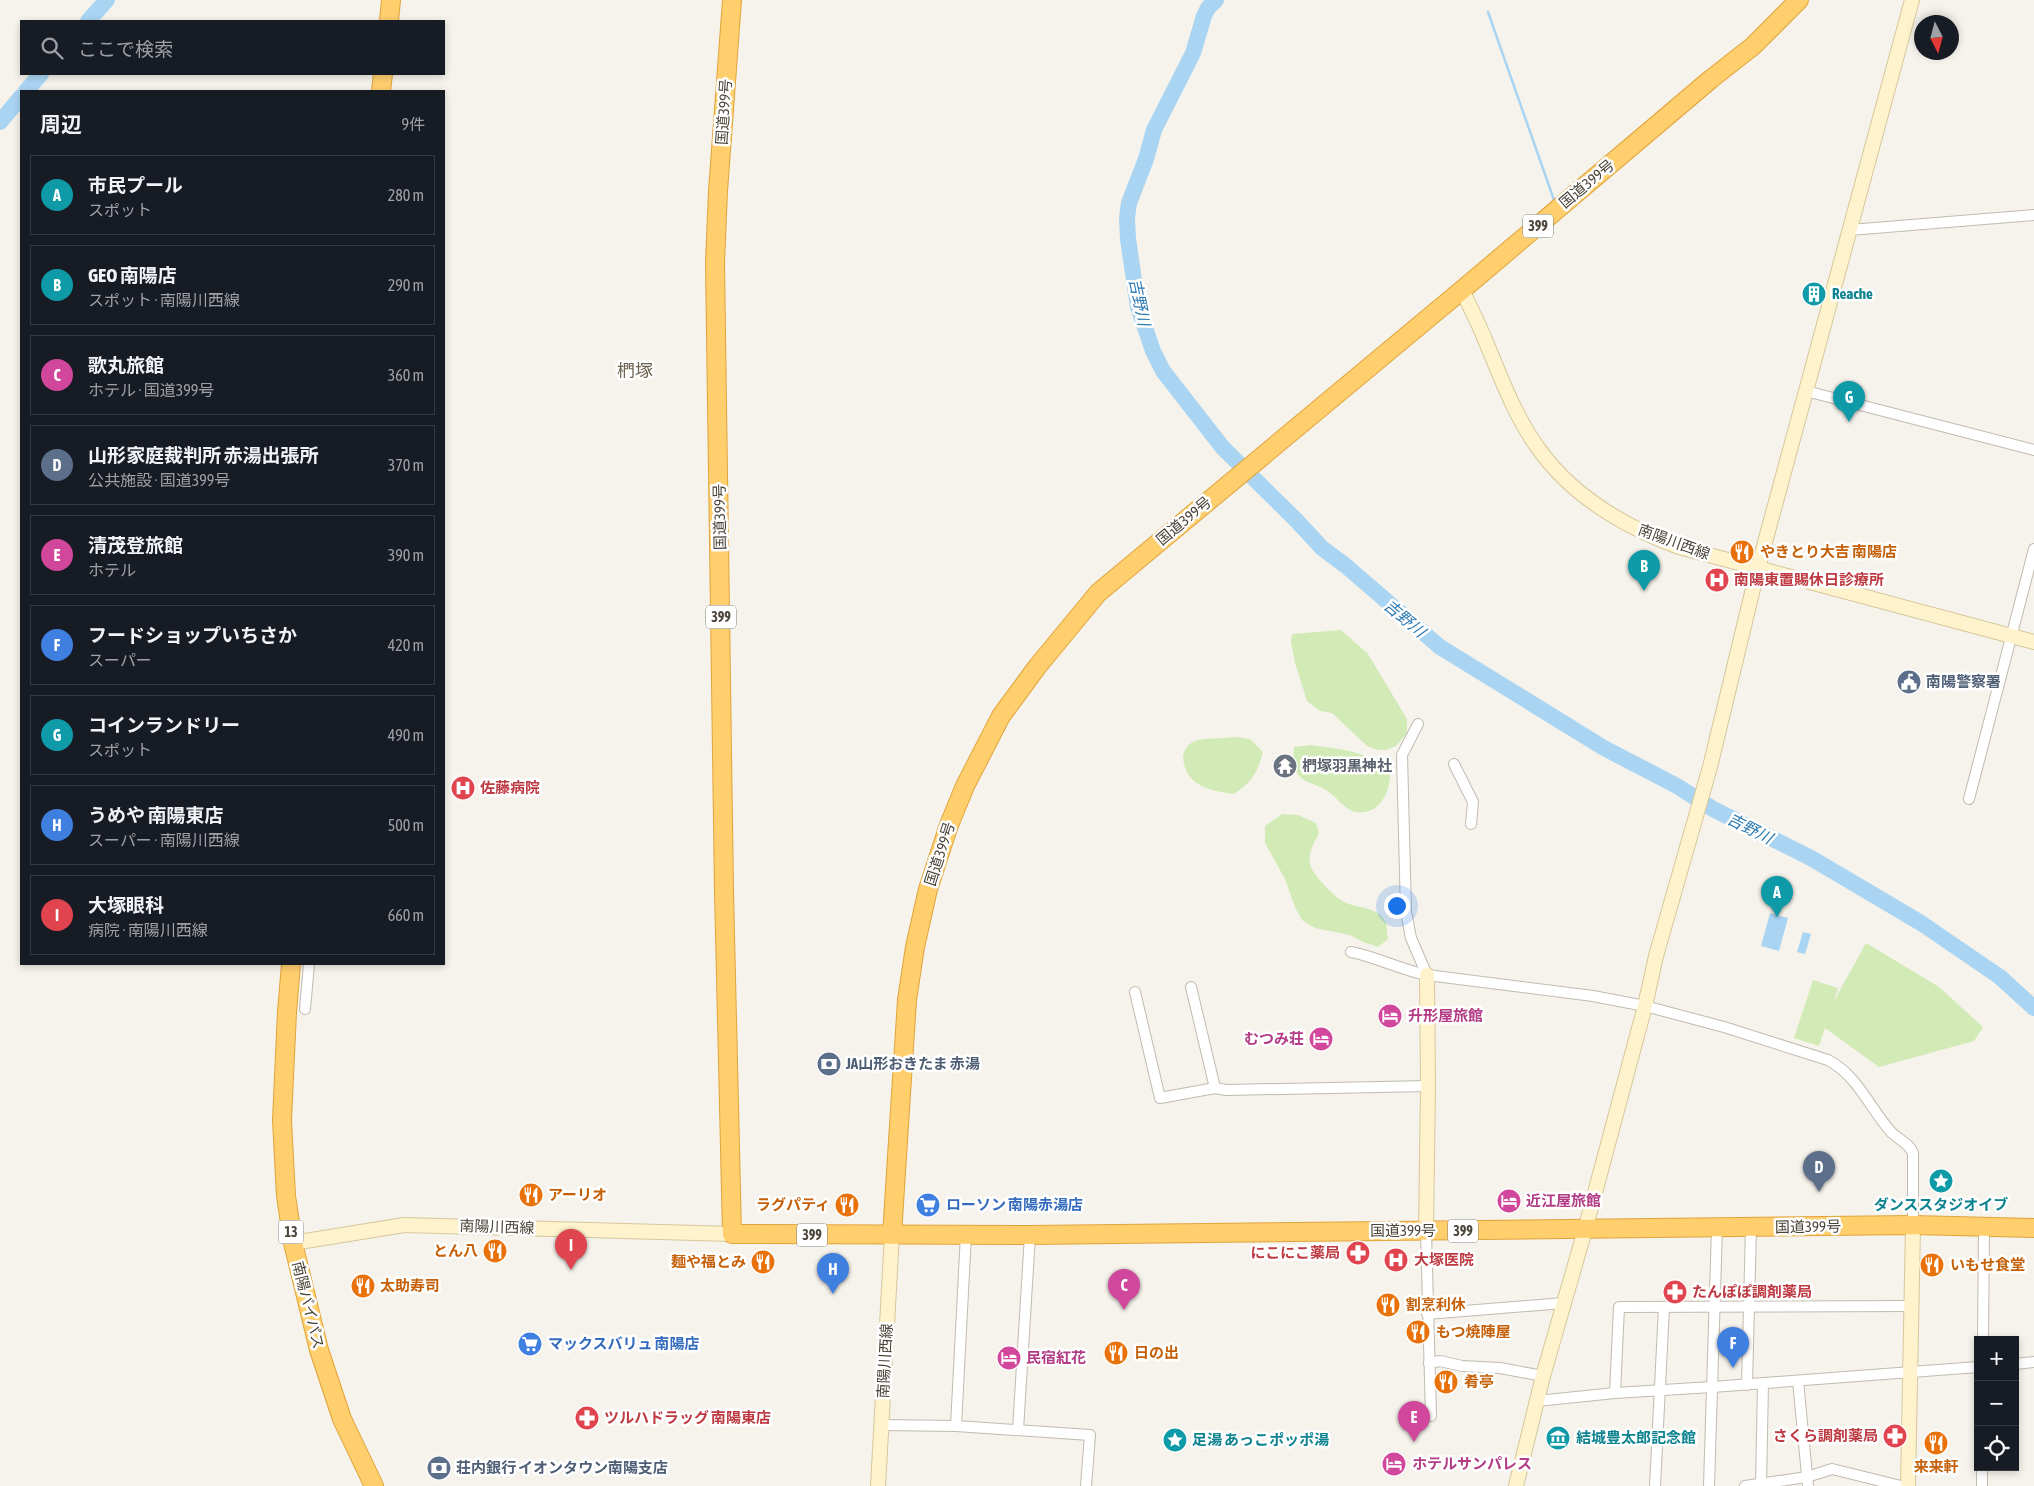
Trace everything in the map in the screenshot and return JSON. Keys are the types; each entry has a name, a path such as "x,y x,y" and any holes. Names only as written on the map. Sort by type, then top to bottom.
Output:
{"highway":[{"path":"389,20 391,0"},
{"name":"国道399号","path":"732,0 718,191 715,263 724,891 732,1234 892,1235 1586,1230 1913,1225 2034,1228"},
{"name":"国道399号","path":"892,1235 908,991 915,947 928,890 949,825 1001,716 1077,616 1098,593 1462,290 1711,79 1753,46 1799,0"},
{"path":"381,90 383,75"},
{"name":"南陽バイパス","path":"291,965 286,1012 282,1120 286,1196 292,1243 322,1358 342,1419 374,1486"}],"street":[{"path":"1516,1486 1537,1400 1586,1230 1645,1006 1656,956 1710,767 1758,568 1912,0"},
{"path":"1850,230 2034,215"},
{"name":"南陽川西線","path":"1462,290 1508,394 1524,426 1538,448 1568,482 1588,499 1613,516 1658,539 1680,547 2034,642"},
{"path":"1806,391 2034,450"},
{"path":"1969,799 2034,549"},
{"path":"1418,724 1402,755 1406,912 1411,938 1427,975 1426,1231 1430,1416"},
{"path":"1454,764 1473,802 1472,824"},
{"path":"1351,952 1365,954 1409,971 1427,975 1594,996 1645,1006 1804,1052 1828,1060 1840,1067 1864,1093 1890,1130 1911,1148 1913,1153 1908,1486"},
{"path":"306,1009 309,965"},
{"path":"1191,987 1215,1088"},
{"path":"1135,992 1160,1098 1215,1088 1226,1090 1428,1086"},
{"name":"南陽川西線","path":"292,1243 410,1224 732,1234"},
{"path":"1982,1336 1984,1227"},
{"path":"1709,1486 1713,1307 1717,1228"},
{"path":"1747,1385 1751,1228"},
{"path":"956,1426 966,1234"},
{"path":"1018,1430 1030,1234"},
{"name":"南陽川西線","path":"878,1486 892,1235"},
{"path":"1428,1314 1564,1302"},
{"path":"1615,1393 1618,1307 1911,1306"},
{"path":"1655,1486 1664,1307"},
{"path":"1429,1363 1440,1361 1462,1366 1500,1368 1544,1376"},
{"path":"2019,1364 2034,1362"},
{"path":"1537,1400 1974,1367"},
{"path":"1798,1381 1807,1482"},
{"path":"1761,1485 1763,1384"},
{"path":"882,1425 956,1426 1090,1435 1086,1486"},
{"path":"1745,1486 1807,1482 1832,1469 1901,1486"},
{"path":"1982,1471 1982,1486"}],"green space":[{"path":"1341,630 1368,654 1407,719 1407,733 1396,746 1386,750 1378,750 1367,746 1332,713 1320,711 1307,701 1295,663 1291,642 1292,634"},
{"path":"1235,737 1250,739 1263,752 1259,766 1246,785 1234,794 1216,791 1200,785 1188,775 1183,757 1189,744 1202,739"},
{"path":"1311,745 1363,755 1390,770 1389,785 1383,800 1372,810 1357,812 1348,809 1326,790 1306,781 1297,773 1294,767 1294,747"},
{"path":"1282,814 1298,815 1316,823 1319,833 1311,850 1310,857 1310,863 1315,874 1340,899 1349,904 1375,911 1383,918 1386,923 1388,939 1378,947 1350,935 1315,928 1302,920 1285,879 1265,843 1265,826"},
{"path":"1866,943 1939,987 1983,1027 1974,1041 1879,1067 1825,1028 1819,1046 1794,1038 1813,980 1838,988 1834,1001"}],"water":[{"path":"1770,913 1788,918 1779,951 1761,946"},
{"path":"1803,932 1811,934 1805,954 1797,952"}],"waterway":[{"path":"89,20 107,0"},
{"name":"吉野川","path":"1216,0 1208,8 1204,16 1193,53 1154,130 1146,159 1129,203 1127,218 1128,239 1138,307 1153,351 1163,371 1223,448 1322,548 1346,566 1440,647 1604,748 1677,786 1713,809 1811,858 1921,923 2000,977 2034,1008"},
{"path":"1488,12 1554,200"},
{"path":"27,90 40,75"},
{"path":"0,122 20,98"}],"place":[{"name":"Reache","path":"1814,294"},
{"name":"コインランドリー","path":"1849,422"},
{"name":"やきとり大吉 南陽店","path":"1742,552"},
{"name":"南陽東置賜休日診療所","path":"1717,580"},
{"name":"GEO 南陽店","path":"1644,591"},
{"name":"南陽警察署","path":"1909,682"},
{"name":"椚塚羽黒神社","path":"1285,766"},
{"name":"佐藤病院","path":"463,788"},
{"name":"市民プール","path":"1777,917"},
{"name":"升形屋旅館","path":"1390,1016"},
{"name":"むつみ荘","path":"1321,1039"},
{"name":"JA山形おきたま 赤湯","path":"829,1064"},
{"name":"ダンススタジオイブ","path":"1941,1181"},
{"name":"山形家庭裁判所 赤湯出張所","path":"1819,1192"},
{"name":"アーリオ","path":"531,1195"},
{"name":"近江屋旅館","path":"1509,1201"},
{"name":"ラグパティ","path":"847,1205"},
{"name":"ローソン 南陽赤湯店","path":"928,1205"},
{"name":"とん八","path":"495,1251"},
{"name":"にこにこ薬局","path":"1358,1253"},
{"name":"大塚医院","path":"1396,1260"},
{"name":"麺や福とみ","path":"763,1262"},
{"name":"いもせ食堂","path":"1932,1265"},
{"name":"大塚眼科","path":"571,1270"},
{"name":"太助寿司","path":"363,1286"},
{"name":"たんぽぽ調剤薬局","path":"1675,1292"},
{"name":"うめや 南陽東店","path":"833,1294"},
{"name":"割烹利休","path":"1388,1305"},
{"name":"歌丸旅館","path":"1124,1310"},
{"name":"もつ焼陣屋","path":"1418,1332"},
{"name":"マックスバリュ 南陽店","path":"530,1344"},
{"name":"日の出","path":"1116,1353"},
{"name":"民宿紅花","path":"1009,1358"},
{"name":"フードショップいちさか","path":"1733,1368"},
{"name":"肴亭","path":"1446,1382"},
{"name":"ツルハドラッグ 南陽東店","path":"587,1418"},
{"name":"さくら調剤薬局","path":"1895,1436"},
{"name":"結城豊太郎記念館","path":"1558,1438"},
{"name":"足湯 あっこポッポ湯","path":"1175,1440"},
{"name":"清茂登旅館","path":"1414,1442"},
{"name":"来来軒","path":"1936,1443"},
{"name":"ホテルサンパレス","path":"1394,1464"},
{"name":"荘内銀行 イオンタウン南陽支店","path":"439,1468"}],"district":[{"name":"椚塚","path":"635,371"}]}
